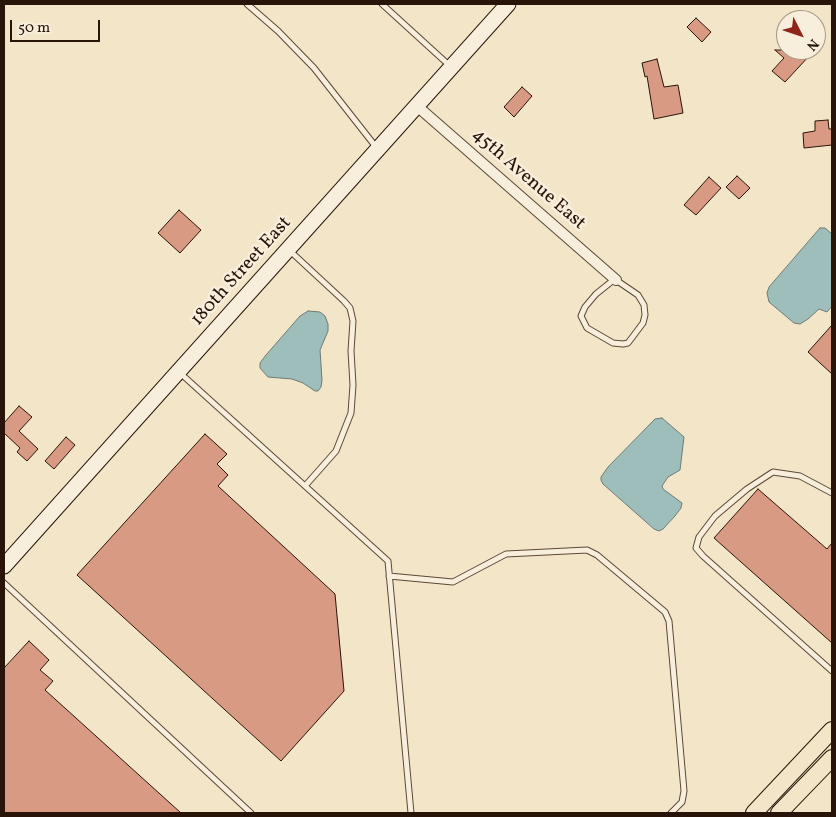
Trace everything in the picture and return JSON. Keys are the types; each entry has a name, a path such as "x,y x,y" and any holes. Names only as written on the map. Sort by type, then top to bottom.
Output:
{"main road":[{"path":"754,813 832,730"},
{"path":"779,813 832,758"}],"street":[{"name":"180th Street East","path":"4,566 508,4"},
{"name":"45th Avenue East","path":"417,106 616,280"}],"lane":[{"path":"247,4 278,31 314,68 378,150"},
{"path":"382,4 452,67"},
{"path":"288,250 344,300 353,314 351,413 336,451 305,486"},
{"path":"616,280 638,296 645,310 643,323 628,343 623,344 613,343 587,328 581,316 596,294 610,282 616,280"},
{"path":"179,372 388,561 411,813"},
{"path":"832,493 800,476 774,472 747,489 715,516 699,537 696,548 832,671"},
{"path":"389,576 453,582 506,554 587,550 597,555 665,612 669,621 684,791 682,802 671,813"},
{"path":"4,583 252,813"}],"water":[{"path":"820,228 825,228 832,234 832,306 827,312 819,309 800,324 794,323 769,302 767,293 769,287"},
{"path":"308,311 320,312 325,316 328,324 328,331 320,350 322,380 318,391 292,379 268,377 260,368 260,363 266,355 300,316"},
{"path":"662,418 684,437 680,470 668,477 662,486 663,489 682,503 681,508 663,529 659,531 654,529 603,484 601,477 608,467 655,419"}],"building":[{"path":"696,18 711,32 702,42 687,27"},
{"path":"657,59 664,87 678,85 683,113 654,119 647,76 645,77 642,63"},
{"path":"782,60 805,60 785,82 772,71"},
{"path":"522,87 532,96 514,117 504,107"},
{"path":"828,120 829,129 832,129 832,145 804,148 803,133 815,131 815,121"},
{"path":"737,176 750,188 739,199 726,187"},
{"path":"709,177 721,188 696,215 684,205"},
{"path":"179,210 201,230 180,253 158,233"},
{"path":"832,325 832,374 808,352"},
{"path":"19,406 32,417 19,431 38,449 27,461 17,452 20,448 4,433 4,423"},
{"path":"205,434 227,454 217,464 228,475 218,486 335,594 344,691 281,761 77,575"},
{"path":"66,437 75,445 54,469 45,461"},
{"path":"758,489 827,549 832,543 832,643 714,538"},
{"path":"29,641 49,660 40,670 53,681 45,690 181,813 4,813 4,668"}]}
